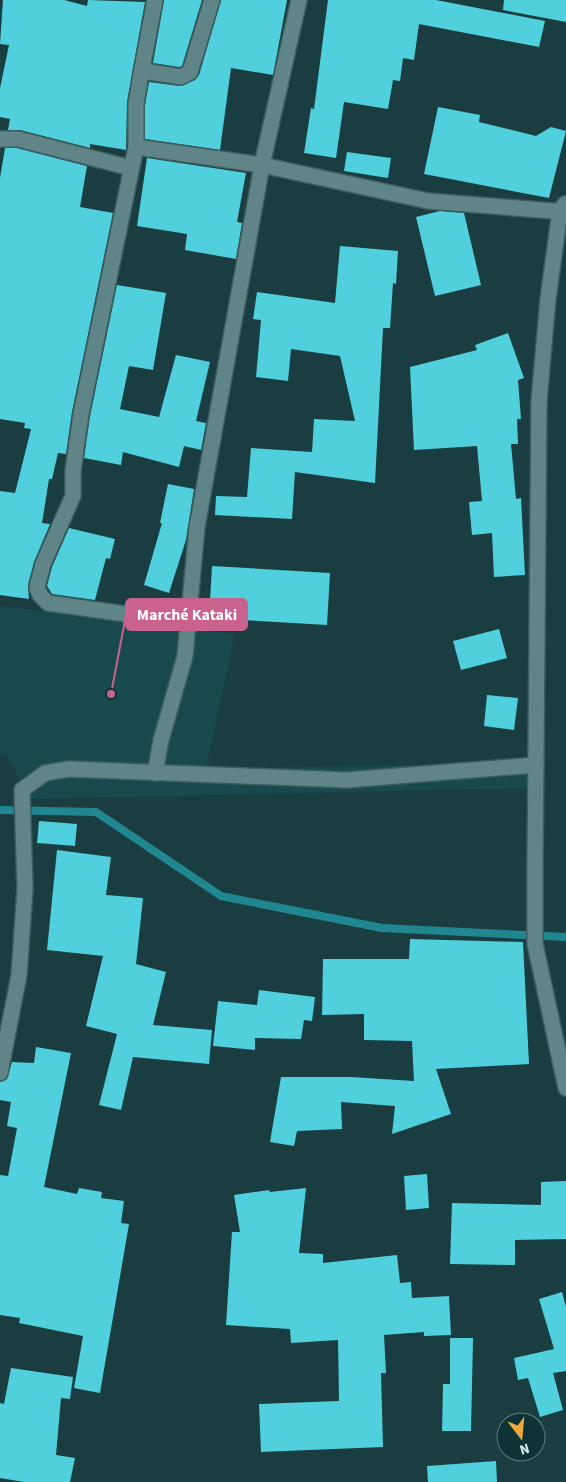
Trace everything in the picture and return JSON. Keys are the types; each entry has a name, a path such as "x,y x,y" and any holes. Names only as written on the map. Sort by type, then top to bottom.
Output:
{"street":[{"path":"155,0 136,104 136,147 81,414 73,471 73,496 68,512 52,541 37,586 40,596 48,603 189,623"},
{"path":"142,74 150,72 181,78 190,72 212,0"},
{"path":"155,773 161,740 185,656 197,526 262,165 299,0"},
{"path":"0,139 18,139 131,168"},
{"path":"136,147 262,165 428,201 564,208 548,299 539,401 535,944 566,1088"},
{"path":"0,1073 19,966 25,889 22,790 45,773 69,769 347,780 536,765"}],"shaded area":[{"path":"0,606 235,634 206,769 526,763 528,788 30,799 6,755 0,755"}],"building":[{"path":"3,0 64,0 87,6 88,0 145,2 127,102 126,150 90,144 90,148 20,130 8,130 10,119 0,117 0,88 9,45 0,44"},
{"path":"164,0 202,0 182,66 179,67 153,63"},
{"path":"221,0 287,0 273,75 231,68 220,150 145,139 145,105 149,82 180,86 195,80 199,75"},
{"path":"328,0 436,0 545,21 539,47 419,24 414,60 403,58 400,81 393,80 388,109 344,102 336,158 304,153 311,108 314,109"},
{"path":"504,0 566,0 566,22 503,10"},
{"path":"438,107 480,115 479,122 536,136 551,127 566,131 549,198 424,174"},
{"path":"5,148 17,148 87,166 80,207 113,213 72,412 66,454 58,453 52,479 49,479 42,523 50,524 34,562 28,585 29,599 0,595 0,491 15,493 31,429 24,428 25,423 0,419 0,178"},
{"path":"347,152 391,158 388,178 344,171"},
{"path":"147,158 246,173 237,222 242,223 236,259 185,250 187,234 137,226"},
{"path":"440,211 464,213 481,285 435,296 416,217"},
{"path":"340,246 398,251 396,284 393,283 390,328 383,328 375,483 295,472 292,519 215,515 216,496 247,497 251,448 312,452 314,419 355,421 340,356 291,349 288,381 256,377 261,320 253,319 257,292 335,303"},
{"path":"117,285 166,293 153,370 129,366 120,409 159,417 176,355 210,362 196,421 206,423 201,450 184,446 179,467 123,452 121,465 84,458 90,416"},
{"path":"508,333 524,378 518,380 521,419 517,419 518,444 511,444 516,499 521,498 525,575 494,577 492,533 472,535 469,502 482,501 477,446 414,450 410,367 477,350 475,345"},
{"path":"168,484 194,489 186,540 169,593 144,585 162,523 160,523"},
{"path":"69,528 115,539 110,559 106,558 95,600 52,594 47,586 52,567"},
{"path":"212,566 330,573 327,625 209,618"},
{"path":"499,629 507,658 461,670 453,641"},
{"path":"487,695 518,698 514,730 484,726"},
{"path":"39,821 77,824 75,846 37,843"},
{"path":"57,850 111,857 106,895 143,898 136,964 166,972 153,1025 212,1030 209,1064 133,1057 121,1110 99,1105 117,1034 86,1026 103,956 47,950"},
{"path":"410,939 523,942 529,1064 436,1069 451,1114 392,1134 395,1106 341,1102 342,1129 297,1131 294,1146 270,1142 281,1077 351,1077 414,1081 412,1041 364,1040 364,1014 322,1015 323,959 409,959"},
{"path":"259,990 315,997 312,1021 304,1020 301,1039 255,1038 255,1050 213,1046 218,1001 257,1005"},
{"path":"36,1047 71,1053 44,1187 77,1194 79,1188 102,1192 101,1198 124,1201 121,1223 129,1224 100,1393 74,1388 83,1336 19,1323 20,1318 0,1315 0,1175 8,1176 17,1128 7,1126 11,1102 0,1100 0,1082 7,1079 12,1062 34,1063"},
{"path":"427,1174 429,1208 406,1210 404,1176"},
{"path":"566,1181 566,1239 515,1240 515,1265 450,1264 452,1203 541,1205 541,1182"},
{"path":"306,1188 299,1253 323,1254 323,1263 397,1255 400,1283 411,1282 412,1298 449,1296 451,1335 424,1336 424,1332 384,1335 386,1373 381,1373 383,1447 261,1452 259,1404 339,1401 338,1340 291,1343 290,1329 226,1325 232,1232 240,1232 234,1195 269,1190 270,1192"},
{"path":"562,1292 566,1307 566,1371 553,1373 563,1410 546,1415 546,1412 538,1412 528,1378 518,1380 514,1358 554,1349 539,1299"},
{"path":"450,1338 473,1338 471,1431 442,1431 443,1384 450,1384"},
{"path":"11,1368 73,1377 70,1399 61,1398 56,1455 75,1458 70,1482 24,1482 0,1478 0,1403 4,1404"},
{"path":"496,1461 497,1482 428,1482 427,1466"}],"waterway":[{"path":"0,810 96,812 221,896 382,928 566,937"}],"place":[{"name":"Marché Kataki","path":"111,694"}]}
